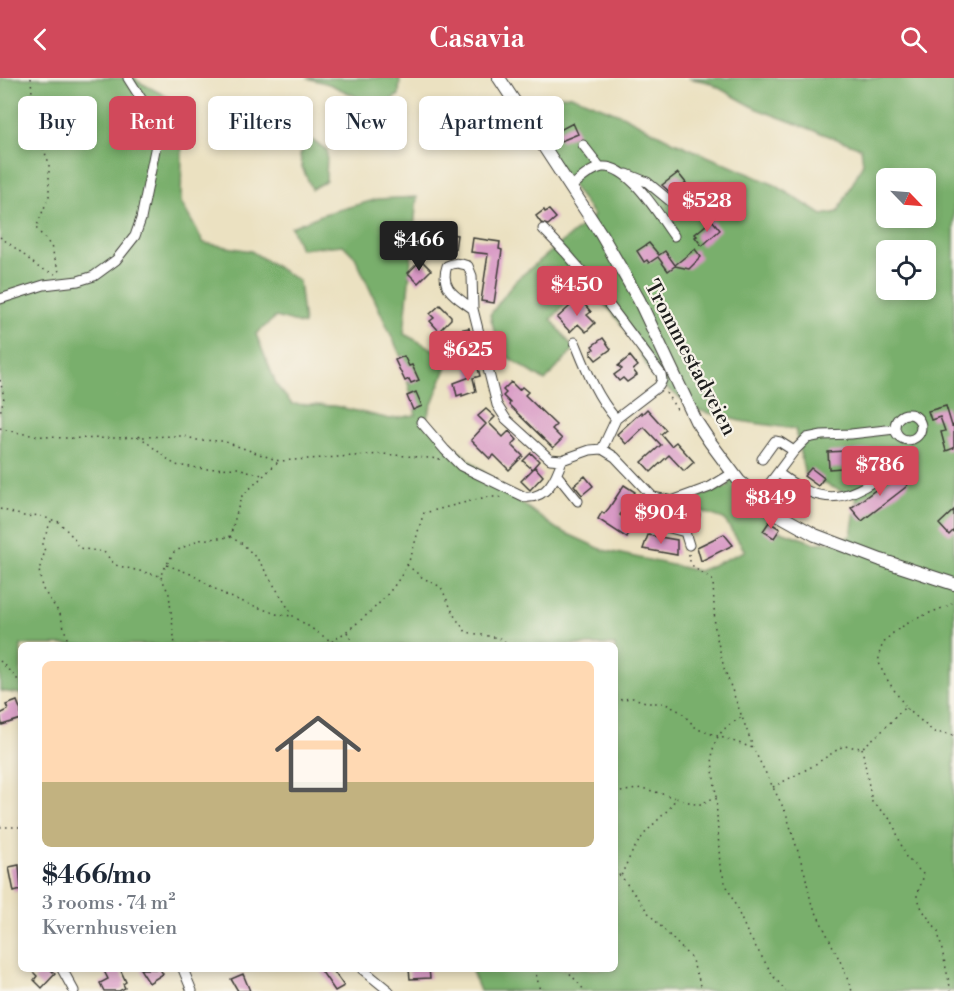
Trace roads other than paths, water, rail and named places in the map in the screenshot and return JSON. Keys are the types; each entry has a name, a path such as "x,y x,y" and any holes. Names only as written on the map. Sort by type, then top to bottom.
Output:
{"main road":[{"name":"Trommestadveien","path":"499,78 601,234 639,300 696,421 733,472 758,499 779,515 815,535 880,560 954,584"}],"street":[{"path":"0,299 29,288 87,279 108,266 124,252 139,227 158,135 152,116 128,78"},
{"path":"583,145 600,167"},
{"path":"571,187 600,167 608,167 647,182 681,210"},
{"path":"625,173 674,236"},
{"path":"543,229 590,280 661,374 662,380 658,386 616,419 602,449"},
{"path":"473,309 446,285 443,276 447,266 452,263 468,266 472,276 473,309 497,405 506,419 550,459 562,460 590,450 602,449 615,457 653,497 672,501 710,487 733,472"},
{"path":"574,342 595,389 616,419"},
{"path":"421,422 461,466 518,494 532,498 540,495 552,485 562,460"},
{"path":"758,499 801,443 814,436 895,429"},
{"path":"762,459 775,441 794,451"},
{"path":"778,473 802,489 818,495 833,496 853,494 896,467"},
{"path":"557,475 578,501"},
{"path":"653,497 647,509 647,519 655,524 685,532 689,545"},
{"path":"64,972 74,991"},
{"path":"184,972 192,991"},
{"path":"366,972 389,991"}]}
